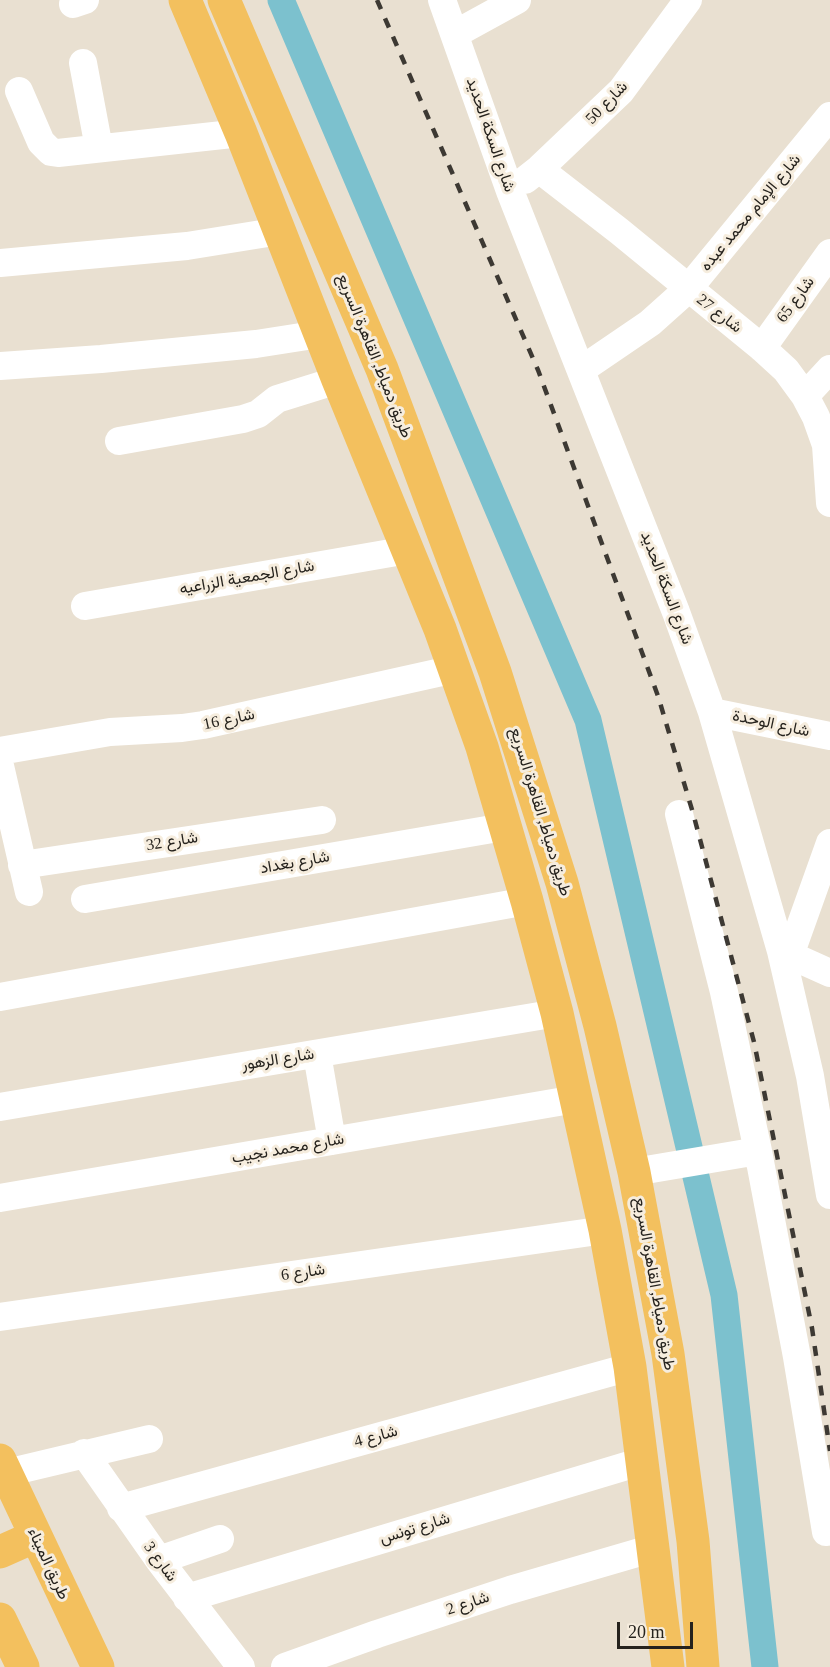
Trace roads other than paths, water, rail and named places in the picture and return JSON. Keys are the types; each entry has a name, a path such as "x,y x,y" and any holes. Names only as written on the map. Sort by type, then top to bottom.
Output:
{"highway":[{"path":"185,0 241,133 408,550 455,669 482,747 556,1013 605,1230 630,1367 668,1667"},
{"name":"طريق دمياط, القاهرة السريع","path":"224,0 379,362 518,742 582,954 634,1172 668,1354 693,1542 703,1667"},
{"path":"339,380 352,387 373,378 379,362"},
{"name":"طريق الميناء","path":"3,1466 82,1638 98,1667"},
{"path":"0,1552 36,1536"},
{"path":"0,1619 23,1667"}],"street":[{"name":"شارع السكة الحديد","path":"442,0 510,191 676,612 712,712 785,953 820,1079 829,1185"},
{"path":"455,34 517,0"},
{"name":"شارع 50","path":"510,191 539,169 621,91 688,0"},
{"path":"84,63 99,148"},
{"path":"19,91 45,148 58,153 241,133"},
{"name":"شارع الإمام محمد عبده","path":"581,370 650,323 688,289 830,116"},
{"name":"شارع 27","path":"539,169 619,231 786,370 805,396 828,445 830,503"},
{"path":"0,263 187,246 280,231"},
{"name":"شارع 65","path":"762,348 830,253"},
{"path":"0,366 256,344 320,334"},
{"path":"805,396 830,369"},
{"path":"119,441 250,417 277,399 339,380"},
{"name":"شارع الجمعية الزراعيه","path":"85,606 408,550"},
{"name":"شارع 16","path":"0,751 110,732 182,729 455,669"},
{"name":"شارع الوحدة","path":"712,712 830,736"},
{"path":"0,766 28,892"},
{"path":"679,814 724,992 758,1151 797,1357 826,1532"},
{"name":"شارع 32","path":"22,865 322,820"},
{"name":"شارع بغداد","path":"85,899 504,827"},
{"path":"830,843 785,953 830,973"},
{"path":"0,997 526,901"},
{"name":"شارع الزهور","path":"0,1107 556,1013"},
{"path":"317,1054 332,1141"},
{"name":"شارع محمد نجيب","path":"0,1198 576,1098"},
{"path":"634,1172 758,1151"},
{"name":"شارع 6","path":"0,1317 605,1230"},
{"name":"شارع 4","path":"122,1508 630,1367"},
{"path":"3,1466 84,1453 149,1439"},
{"name":"شارع 3","path":"84,1453 159,1560 241,1667"},
{"name":"شارع تونس","path":"187,1598 642,1461"},
{"path":"159,1560 220,1539"},
{"name":"شارع 2","path":"285,1667 510,1590 654,1548"}],"waterway":[{"path":"281,0 588,720 724,1295 765,1667"}],"railway":[{"path":"377,0 538,370 658,696 693,813 754,1042 812,1328 830,1451"}]}
